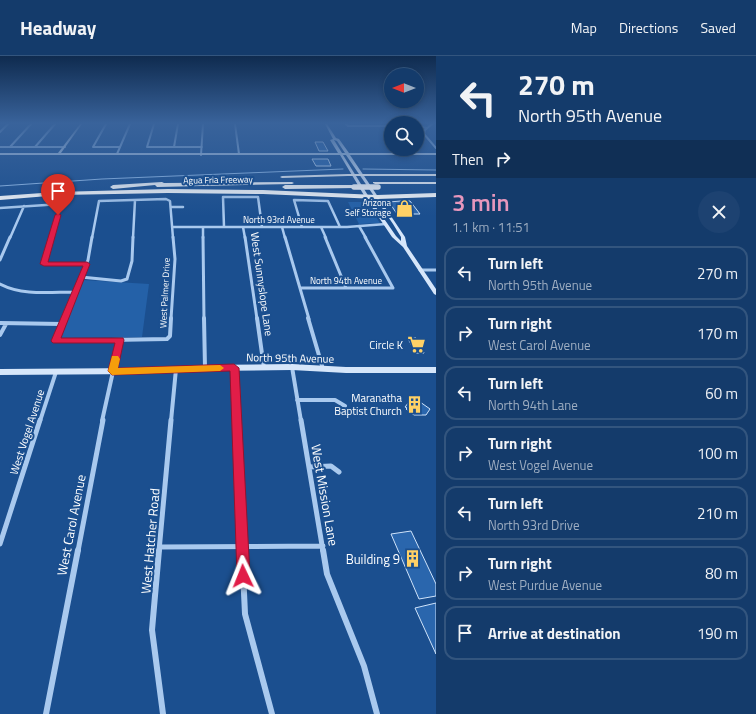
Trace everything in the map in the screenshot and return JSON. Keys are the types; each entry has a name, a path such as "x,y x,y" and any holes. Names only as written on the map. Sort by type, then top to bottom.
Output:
{"highway":[{"path":"113,186 353,175 436,175"},
{"name":"Agua Fria Freeway","path":"0,194 113,186 224,183 353,185"},
{"name":"Agua Fria Freeway","path":"0,198 196,187 436,183"},
{"name":"Agua Fria Freeway","path":"377,185 436,188"},
{"path":"56,194 199,191 377,197 436,195"}],"main road":[{"path":"190,155 207,155"},
{"path":"267,155 281,155"},
{"path":"341,155 353,175 394,236 405,246 436,293"},
{"path":"348,155 395,224 403,237 405,246"},
{"path":"374,206 391,223 395,224"},
{"name":"North 95th Avenue","path":"0,372 292,367 323,369 436,370"}],"street":[{"path":"224,227 224,197 258,197 262,227"},
{"name":"West Palmer Drive","path":"120,340 167,339 170,336 175,261 171,207 169,199 135,200"},
{"path":"81,277 127,279 132,261 135,200 99,202 87,264 74,292 56,341 120,340"},
{"path":"302,227 294,200 328,201 340,227"},
{"path":"0,208 61,204 44,264 87,264"},
{"path":"0,260 16,228 24,206"},
{"path":"171,207 184,207"},
{"name":"North 93rd Avenue","path":"172,227 340,227 386,224"},
{"path":"203,226 205,368"},
{"name":"North 94th Avenue","path":"300,288 393,288 359,226"},
{"name":"West Sunnyslope Lane","path":"243,227 264,368"},
{"path":"282,227 323,369"},
{"path":"321,227 346,288"},
{"path":"420,270 436,270"},
{"path":"0,284 17,291 74,292"},
{"path":"0,324 62,324"},
{"path":"0,334 6,324"},
{"name":"West Carol Avenue","path":"46,714 112,371 120,340"},
{"name":"West Mission Lane","path":"292,367 327,574 364,666 377,714"},
{"path":"234,368 245,614 272,714"},
{"name":"West Hatcher Road","path":"163,714 152,630 176,369"},
{"name":"West Vogel Avenue","path":"0,544 56,372"},
{"path":"297,400 335,400 345,406"},
{"path":"309,466 331,466 339,472"},
{"path":"160,547 323,546"}],"shaded area":[{"path":"348,202 366,202 380,223 359,224"},
{"path":"83,280 149,284 142,337 61,338"}],"building":[{"path":"312,159 328,159 331,166 316,166"},
{"name":"Arizona Self Storage","path":"410,201 420,214 397,214 389,202"},
{"name":"Circle K","path":"416,338 424,353 416,353 408,339"},
{"name":"Maranatha Baptist Church","path":"413,397 430,409 426,415 414,415 406,409 407,408 405,407"},
{"name":"Building 9","path":"411,531 436,584 436,596 419,599 391,534"},
{"path":"436,603 436,654 415,608"}],"waterway":[{"path":"0,186 102,179 343,169"},
{"path":"363,169 436,170"}],"slow traffic":[{"path":"115,359 112,371 220,368"}],"place":[{"name":"Arizona Self Storage","path":"404,208"},
{"name":"Circle K","path":"416,345"},
{"name":"Maranatha Baptist Church","path":"415,404"},
{"name":"Building 9","path":"413,559"}],"route":[{"path":"58,215 44,264 87,264 74,292 56,341 120,340 112,371 234,368 243,576"}]}
